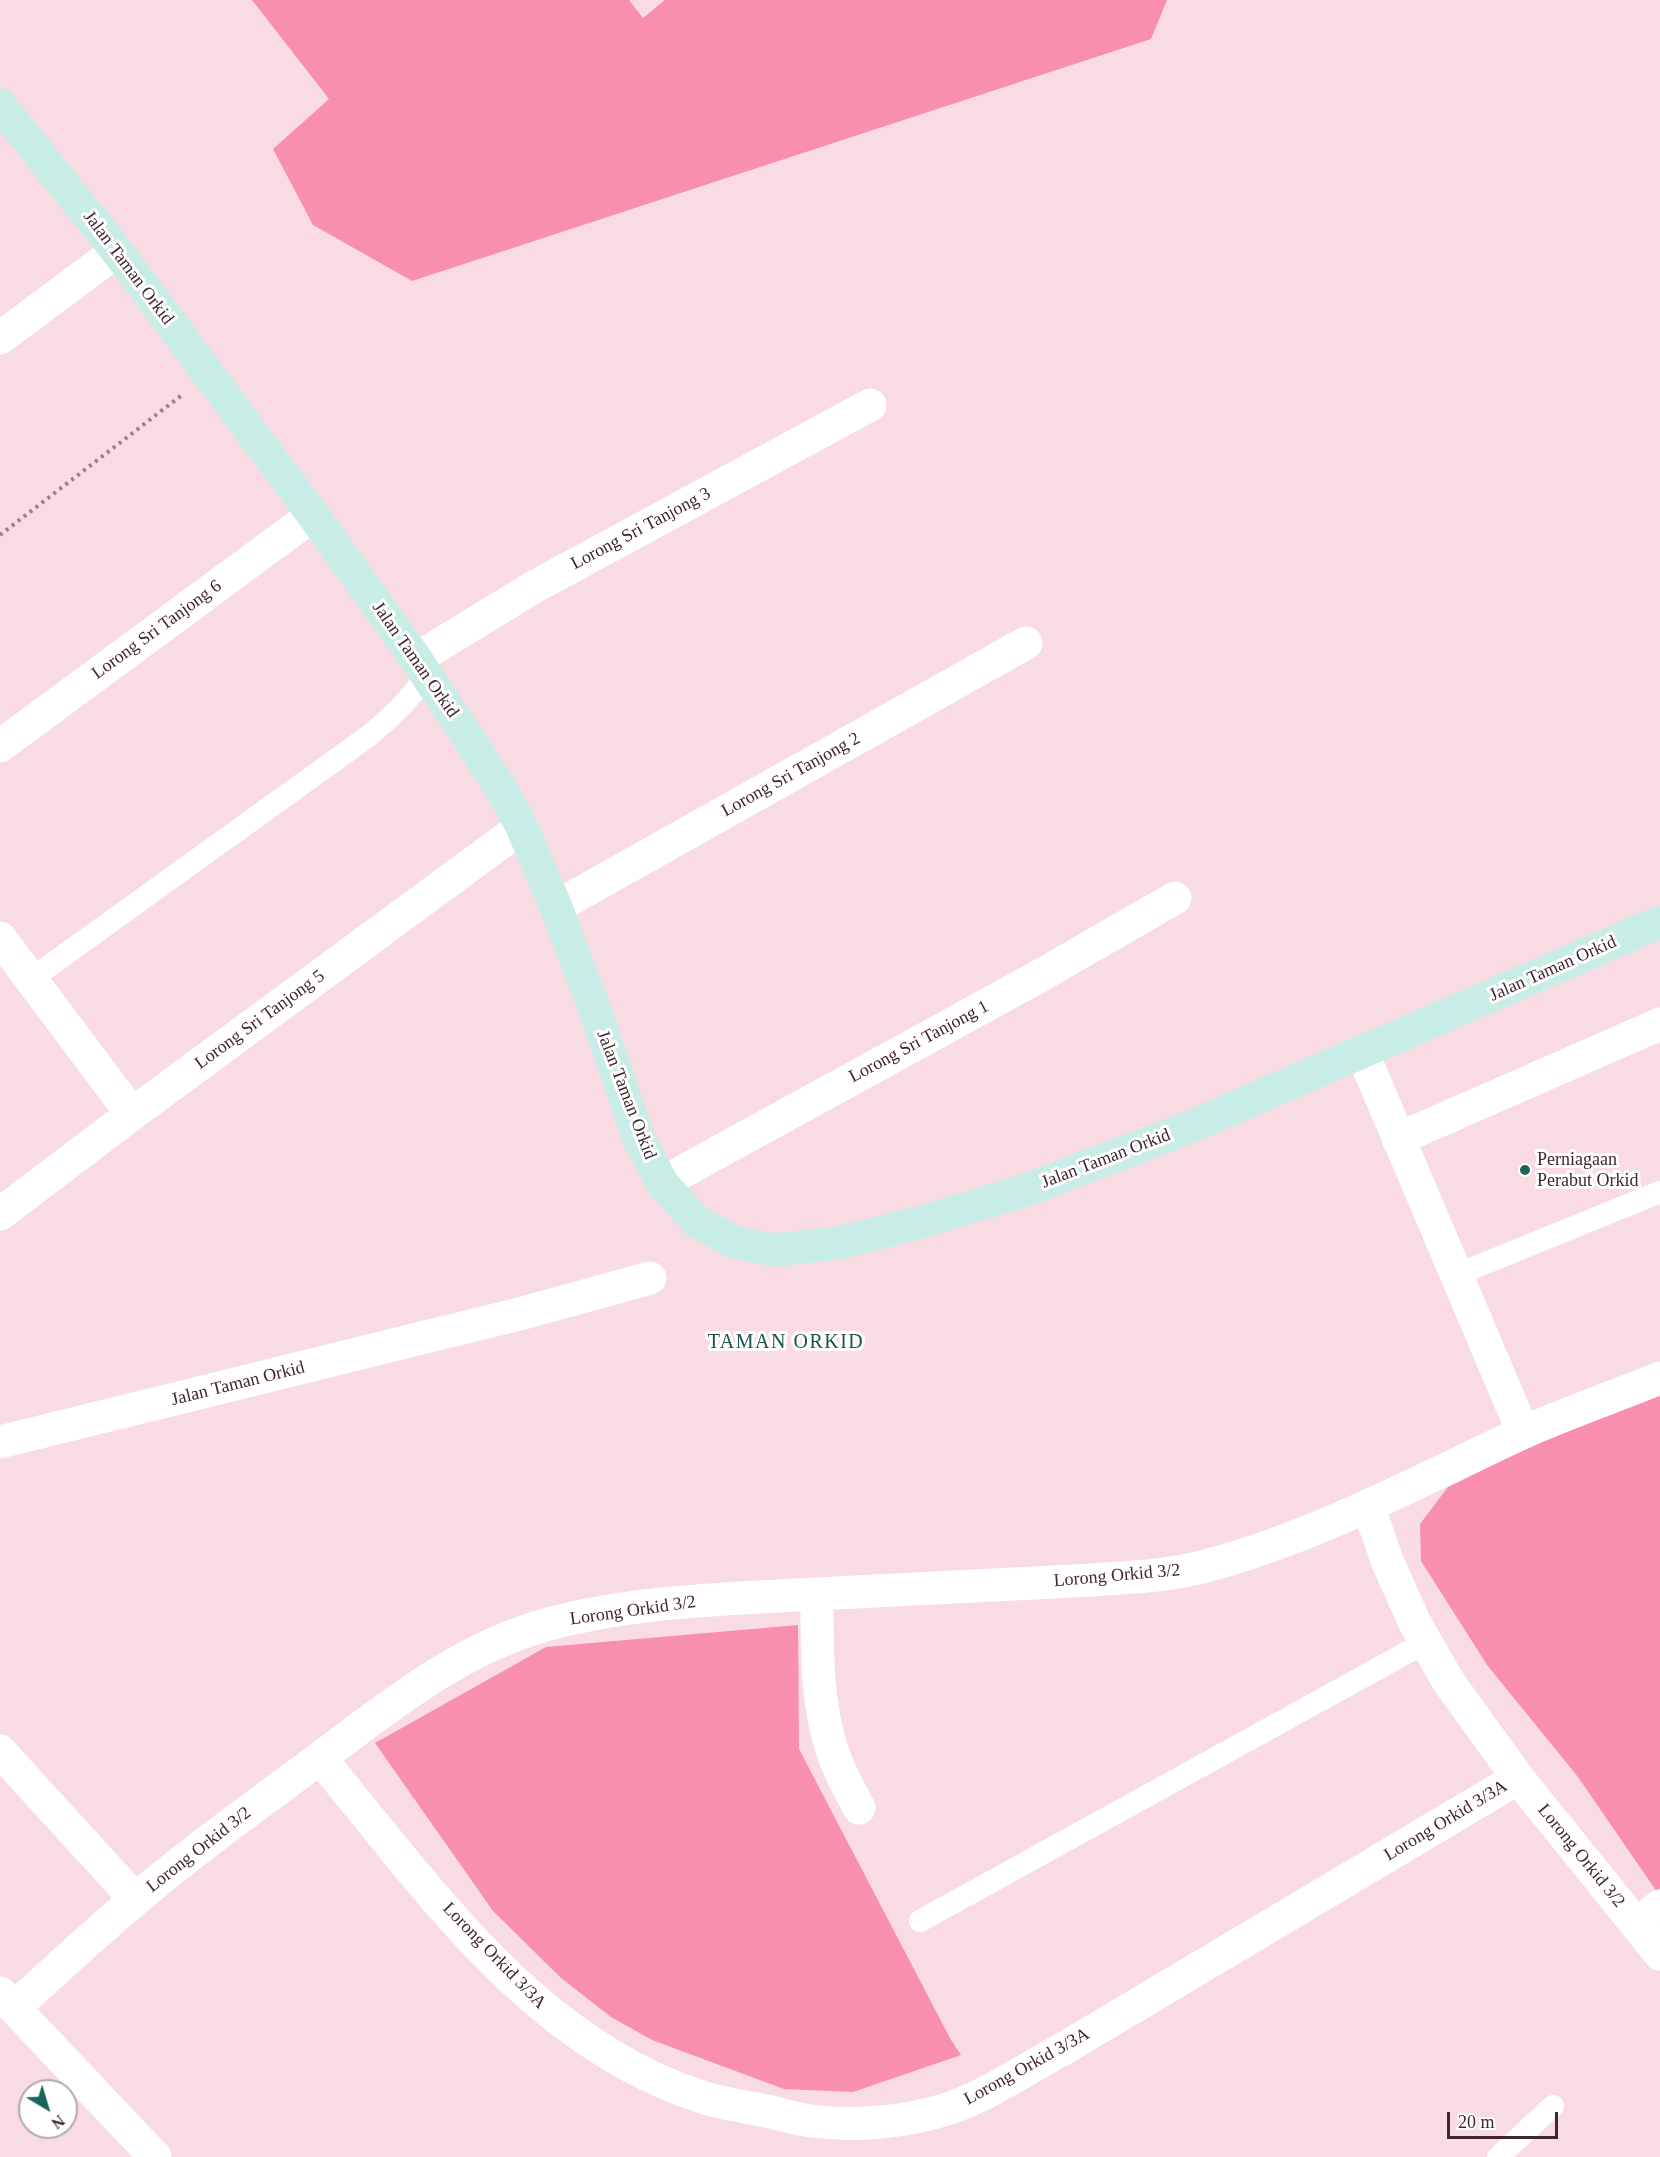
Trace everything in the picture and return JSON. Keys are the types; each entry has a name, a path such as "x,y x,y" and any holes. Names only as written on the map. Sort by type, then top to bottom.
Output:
{"main road":[{"name":"Jalan Taman Orkid","path":"0,105 117,251 313,515 422,667 503,792 522,827 556,907 597,1016 639,1139 662,1183 696,1221 734,1242 775,1250 839,1243 922,1222 1029,1188 1192,1126 1660,922"}],"street":[{"path":"0,338 117,251"},
{"name":"Lorong Sri Tanjong 3","path":"422,667 534,587 870,405"},
{"name":"Lorong Sri Tanjong 6","path":"0,746 313,515"},
{"name":"Lorong Sri Tanjong 2","path":"556,907 1026,643"},
{"name":"Lorong Sri Tanjong 5","path":"0,1214 522,827"},
{"name":"Lorong Sri Tanjong 1","path":"662,1183 1036,978 1175,898"},
{"path":"0,938 132,1114"},
{"path":"1398,1139 1660,1024"},
{"path":"1362,1052 1523,1432"},
{"name":"Jalan Taman Orkid","path":"0,1442 523,1313 650,1278"},
{"name":"Lorong Orkid 3/2","path":"7,2000 200,1848 320,1758 436,1675 474,1653 510,1637 547,1624 633,1607 675,1602 1154,1576 1205,1566 1257,1550 1368,1506 1523,1432 1660,1378"},
{"name":"Lorong Orkid 3/2","path":"1368,1506 1388,1563 1415,1623 1448,1682 1518,1778 1648,1915 1660,1954"},
{"path":"817,1594 817,1653 823,1711 833,1754 858,1808"},
{"path":"0,1751 135,1899"},
{"name":"Lorong Orkid 3/3A","path":"320,1758 488,1956 547,2012 592,2044 642,2072 705,2098 812,2121 855,2122 916,2117 951,2107 992,2088 1063,2049 1518,1778"},
{"path":"7,2000 155,2157"}],"lane":[{"path":"31,979 370,735 390,719 417,690 422,667"},
{"path":"1456,1275 1660,1192"},
{"path":"920,1921 1426,1642"},
{"path":"1498,2157 1553,2106"}],"path":[{"path":"0,535 208,375"}],"shaded area":[{"path":"252,0 629,0 643,18 665,0 1167,0 1151,39 412,281 313,225 273,149 329,99"},
{"path":"1660,1394 1660,1888 1657,1892 1578,1777 1487,1665 1421,1561 1420,1524 1448,1487 1546,1439"},
{"path":"798,1625 799,1749 951,2040 961,2055 853,2092 784,2089 652,2040 611,2017 561,1978 493,1911 375,1743 546,1647"}],"place":[{"name":"Perniagaan Perabut Orkid","path":"1525,1170"}],"district":[{"name":"TAMAN ORKID","path":"786,1343"}]}
